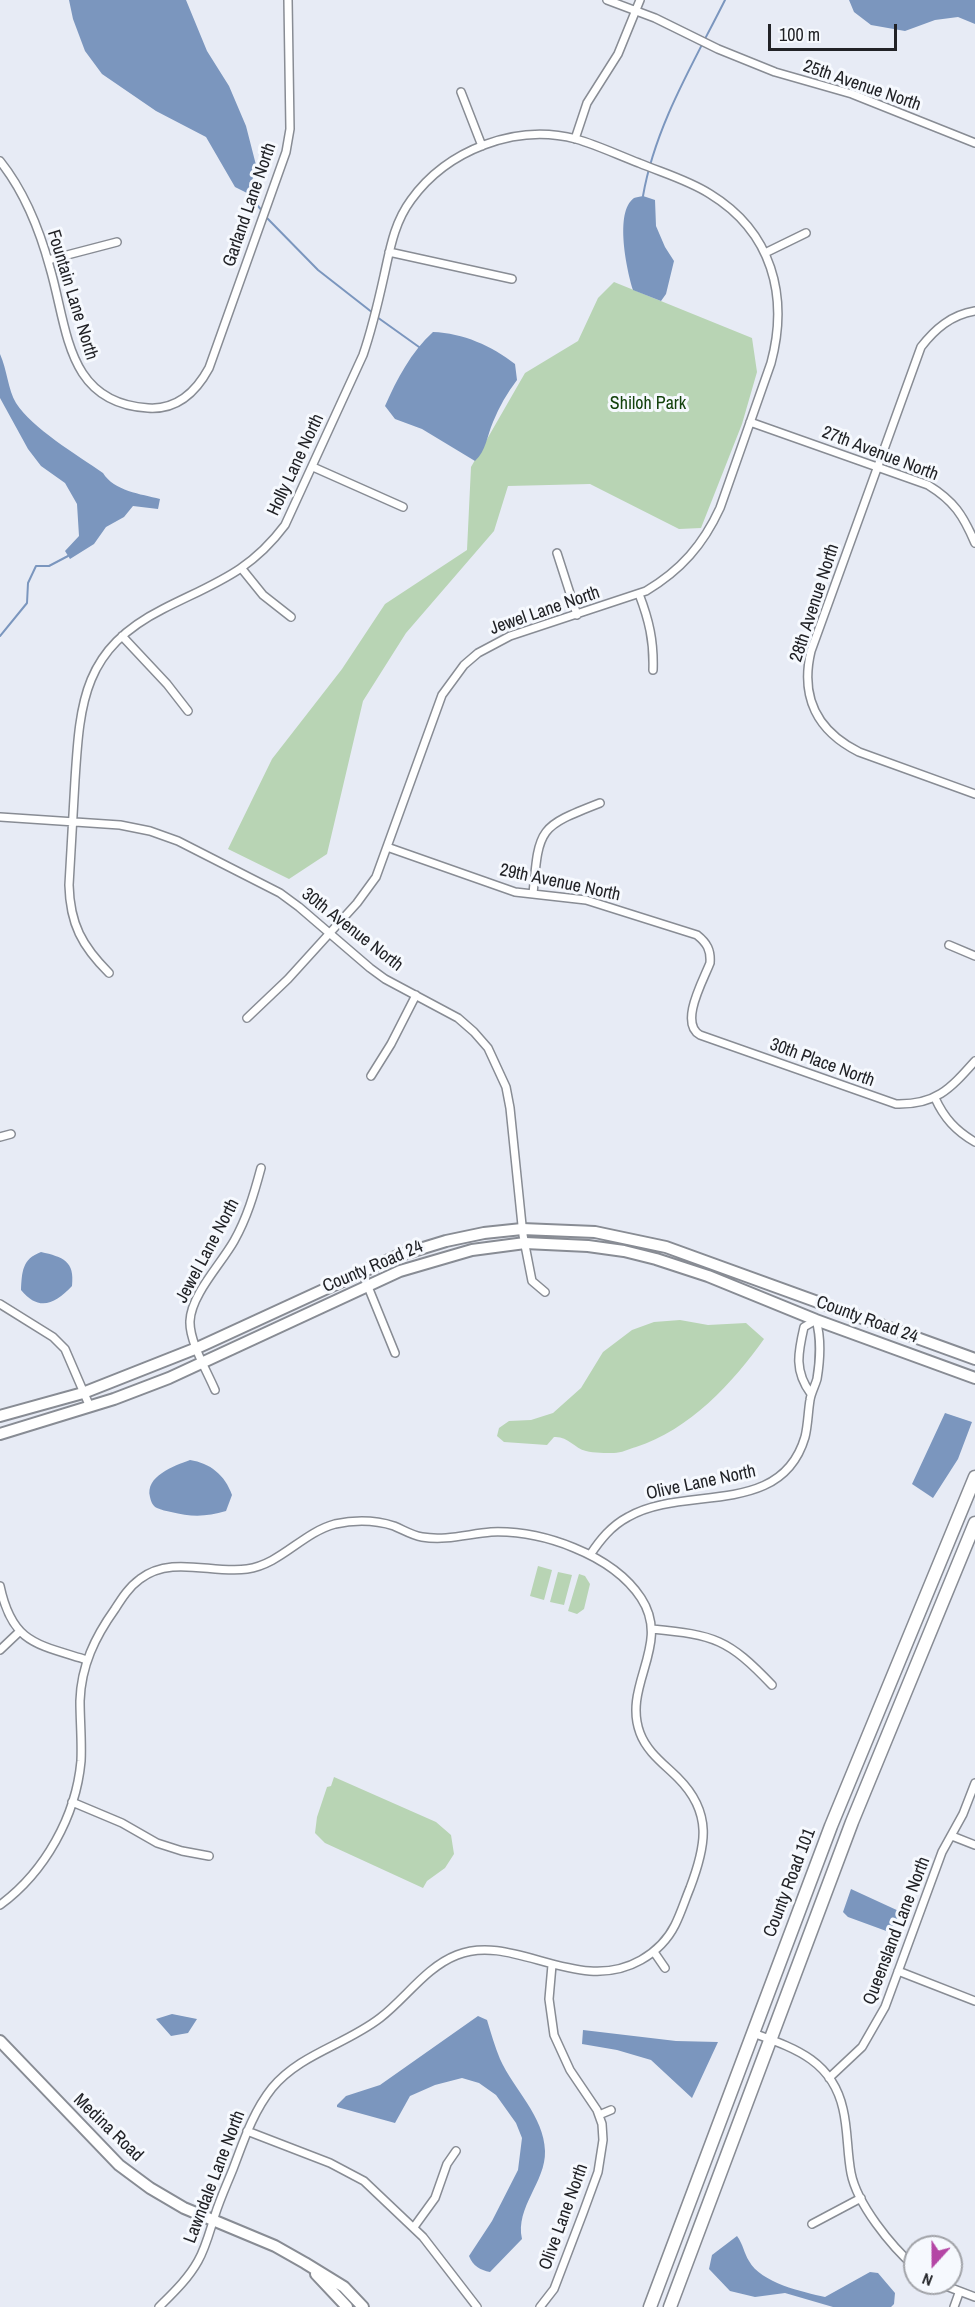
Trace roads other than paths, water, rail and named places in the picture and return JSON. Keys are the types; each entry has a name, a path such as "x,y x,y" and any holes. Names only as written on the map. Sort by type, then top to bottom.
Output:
{"main road":[{"name":"County Road 101","path":"650,2307 831,1826 975,1477"},
{"name":"County Road 101","path":"670,2307 852,1822 975,1523"}],"street":[{"name":"Garland Lane North","path":"178,402 191,394 209,368 286,152 290,129 288,0"},
{"name":"25th Avenue North","path":"606,0 636,11 718,50 765,68 852,94 975,143"},
{"path":"575,139 587,103 618,54 640,0"},
{"path":"461,92 482,146"},
{"name":"Holly Lane North","path":"109,973 82,942 70,904 78,734 83,701 96,669 122,636 161,610 242,569 272,543 285,525 363,355 396,226 411,198 451,162 482,146 511,137 532,135 575,139"},
{"name":"Jewel Lane North","path":"248,1018 330,933 367,891 376,877 442,694 464,665 493,644 639,594 674,572 690,556 704,538 720,508 771,363 779,320 774,277 765,253 743,220 709,193 575,139"},
{"name":"Fountain Lane North","path":"0,160 21,194 48,260 71,354 87,381 98,391 126,405 152,409 178,402"},
{"path":"765,253 806,233"},
{"path":"48,260 117,242"},
{"path":"389,252 512,279"},
{"name":"28th Avenue North","path":"975,311 956,316 942,324 921,347 811,651 807,668 811,703 830,733 844,744 859,752 975,794"},
{"name":"27th Avenue North","path":"750,422 928,485 953,503 975,543"},
{"path":"313,467 403,507"},
{"path":"556,554 577,615"},
{"path":"242,569 262,595 291,618"},
{"path":"639,594 650,624 653,670"},
{"path":"122,636 167,684 188,711"},
{"path":"533,894 537,855 546,831 561,819 600,802"},
{"name":"30th Avenue North","path":"0,817 120,825 150,831 178,841 280,893 385,979 458,1018 488,1048 506,1087 523,1236 532,1281 545,1292"},
{"name":"29th Avenue North","path":"387,847 508,890 586,900 697,935 708,947 710,963 691,1015 692,1027 700,1035"},
{"path":"949,945 975,956"},
{"path":"371,1076 416,995"},
{"name":"30th Place North","path":"700,1035 883,1101 909,1104 922,1103 935,1098"},
{"path":"975,1060 956,1082 935,1098 947,1121 975,1142"},
{"path":"0,1137 11,1134"},
{"name":"Jewel Lane North","path":"215,1390 191,1333 191,1310 242,1225 255,1193 261,1168"},
{"name":"County Road 24","path":"0,1434 90,1407 203,1363 402,1270 436,1258 523,1236 595,1232 637,1239 822,1302 975,1359"},
{"name":"County Road 24","path":"0,1416 83,1393 197,1348 397,1256 446,1241 484,1233 523,1236 624,1251 656,1259 708,1276 816,1320 975,1378"},
{"path":"362,1272 395,1353"},
{"path":"811,1394 801,1381 799,1356 804,1327 816,1320 822,1302"},
{"path":"0,1304 53,1337 65,1349 90,1407"},
{"name":"Olive Lane North","path":"590,1556 600,1540 628,1516 662,1505 756,1490 784,1472 805,1437 811,1394 817,1379 819,1331 816,1320"},
{"path":"0,1905 27,1880 44,1860 58,1838 72,1802 81,1763 80,1703 87,1660 104,1624 134,1584 143,1576 167,1567 236,1569 258,1566 272,1561 311,1534 327,1526 344,1522 380,1522 418,1537 444,1539 484,1533 525,1534 558,1542 590,1556 633,1588 642,1599 652,1629 649,1654 636,1703 640,1732 657,1758 690,1792 698,1805 705,1834 699,1863 673,1930 654,1952 623,1969 587,1971 552,1965"},
{"path":"0,1586 7,1614 20,1632 33,1642 87,1660"},
{"path":"652,1629 705,1635 723,1642 739,1653 772,1685"},
{"path":"0,1650 20,1632"},
{"name":"Queensland Lane North","path":"829,2078 862,2047 885,2007 942,1852 963,1814 975,1783"},
{"path":"72,1802 122,1823 157,1844 209,1856"},
{"path":"952,1836 975,1845"},
{"name":"Lawndale Lane North","path":"159,2307 187,2278 198,2262 255,2113 265,2097 290,2070 315,2054 360,2032 381,2017 445,1961 470,1951 485,1949 552,1965"},
{"path":"654,1952 665,1968"},
{"name":"Olive Lane North","path":"540,2307 554,2289 598,2172 603,2140 599,2115 570,2070 554,2036 549,1998 552,1965"},
{"path":"898,1971 975,2001"},
{"path":"753,2033 802,2052 829,2078 843,2107 851,2175 861,2198 891,2241 903,2254"},
{"name":"Medina Road","path":"0,2041 119,2165 150,2188 184,2208 276,2246 344,2287 363,2307"},
{"path":"599,2115 611,2110"},
{"path":"247,2132 347,2171 379,2194 414,2227 442,2259 477,2307"},
{"path":"414,2227 435,2198 447,2164 456,2151"},
{"path":"812,2224 861,2198"},
{"name":"Medina Road","path":"305,2263 347,2307"}],"water":[{"path":"69,0 186,0 207,51 229,86 246,126 256,165 249,194 235,187 206,137 156,111 102,74 85,51 73,19"},
{"path":"849,0 975,0 975,24 958,17 935,20 905,31 871,25 854,12"},
{"path":"643,196 655,200 656,226 674,261 666,294 661,301 633,290 625,256 623,228 628,205 634,198"},
{"path":"433,332 455,335 477,342 515,364 517,380 501,406 484,448 475,461 422,429 395,419 385,406 405,366"},
{"path":"0,354 13,398 33,422 56,441 103,473 114,484 128,491 160,499 158,509 133,506 124,517 106,527 94,544 70,559 65,551 79,536 77,504 65,483 41,466 28,449 0,398"},
{"path":"41,1252 66,1261 72,1271 72,1286 47,1303 34,1301 21,1290 24,1267 30,1258"},
{"path":"945,1413 972,1422 958,1459 933,1498 912,1484"},
{"path":"190,1460 210,1467 221,1476 232,1495 226,1511 205,1515 178,1514 153,1505 150,1490 156,1478 169,1469"},
{"path":"851,1889 901,1912 889,1932 848,1917 843,1912"},
{"path":"172,2014 197,2019 188,2033 171,2036 156,2019"},
{"path":"478,2016 487,2020 500,2059 540,2126 545,2151 541,2173 523,2216 522,2239 490,2272 477,2267 469,2256 492,2221 518,2170 522,2138 516,2123 496,2095 479,2083 462,2078 435,2085 410,2096 395,2123 337,2107 346,2096 380,2085"},
{"path":"583,2030 676,2041 718,2042 692,2098 651,2060 617,2050 582,2044"},
{"path":"737,2236 755,2269 773,2281 825,2297 870,2272 878,2273 895,2293 894,2304 891,2307 833,2307 785,2293 755,2297 730,2291 709,2269 712,2255"}],"waterway":[{"path":"643,196 666,120 725,0"},
{"path":"248,194 263,212"},
{"path":"266,217 318,270 373,313"},
{"path":"377,317 419,347"},
{"path":"0,636 27,603 28,583 36,566 49,566 68,556"}],"park label":[{"name":"Shiloh Park","path":"648,404"}]}
